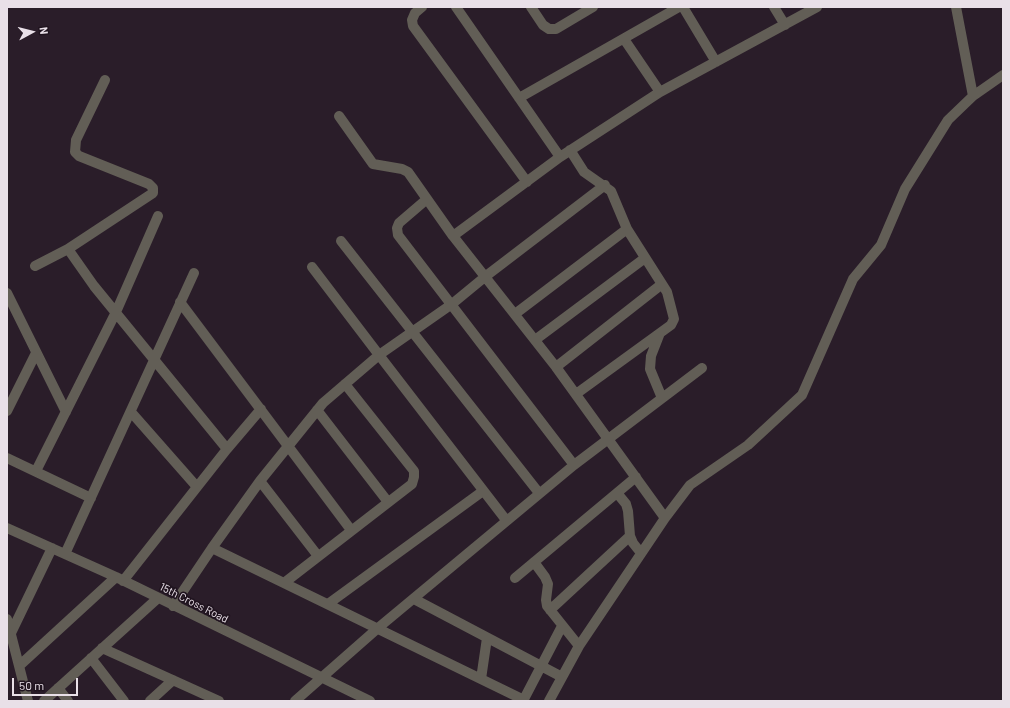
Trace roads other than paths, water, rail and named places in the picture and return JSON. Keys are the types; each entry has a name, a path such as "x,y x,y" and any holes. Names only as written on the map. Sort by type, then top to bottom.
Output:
{"street":[{"path":"422,7 415,13 412,20 413,26 527,182"},
{"path":"456,7 560,157"},
{"path":"531,7 543,25 549,29 556,29 593,7"},
{"path":"519,98 679,7"},
{"path":"683,7 716,62"},
{"path":"774,7 785,25"},
{"path":"453,236 570,150 660,92 817,7"},
{"path":"956,7 972,96"},
{"path":"624,39 660,92"},
{"path":"549,701 579,646 665,518 690,485 748,445 802,395 853,279 881,245 905,189 948,120 972,96 1003,75"},
{"path":"34,266 68,249 153,193 153,188 149,184 79,156 75,152 76,140 104,80"},
{"path":"339,116 370,160 379,166 402,169 408,172 453,236 486,276 556,367 665,518"},
{"path":"570,150 584,172 612,191 627,229 667,292 674,319 671,325 576,394"},
{"path":"173,606 260,481 317,410 379,355 452,304 486,276 605,185"},
{"path":"427,200 399,223 397,228 398,235 574,465"},
{"path":"36,471 116,312 158,216"},
{"path":"514,314 627,229"},
{"path":"341,241 413,331 539,494"},
{"path":"68,249 116,312 227,449"},
{"path":"535,340 645,258"},
{"path":"312,267 506,520"},
{"path":"65,554 194,273"},
{"path":"556,367 662,284"},
{"path":"8,298 66,412"},
{"path":"180,302 351,530"},
{"path":"660,333 651,356 650,369 662,398"},
{"path":"7,411 36,353"},
{"path":"295,701 378,628 506,520 608,438 702,368"},
{"path":"284,583 412,484 414,472 345,384"},
{"path":"19,666 119,579 261,409"},
{"path":"317,410 388,502"},
{"path":"131,412 197,487"},
{"path":"7,458 91,498"},
{"path":"516,578 636,477"},
{"path":"260,481 318,556"},
{"path":"328,604 483,491"},
{"path":"617,493 626,504 630,536 633,543 641,553"},
{"name":"15th Cross Road","path":"7,528 119,579 370,701"},
{"path":"550,610 630,536"},
{"path":"9,633 52,548"},
{"path":"212,548 523,700 562,626"},
{"path":"534,562 545,576 548,584 546,600 550,610 579,646"},
{"path":"44,701 158,598"},
{"path":"414,599 562,677"},
{"path":"7,619 9,633 28,701"},
{"path":"481,679 487,638"},
{"path":"102,648 216,700"},
{"path":"91,658 124,701"},
{"path":"150,701 173,680"},
{"path":"58,688 68,701"}]}
